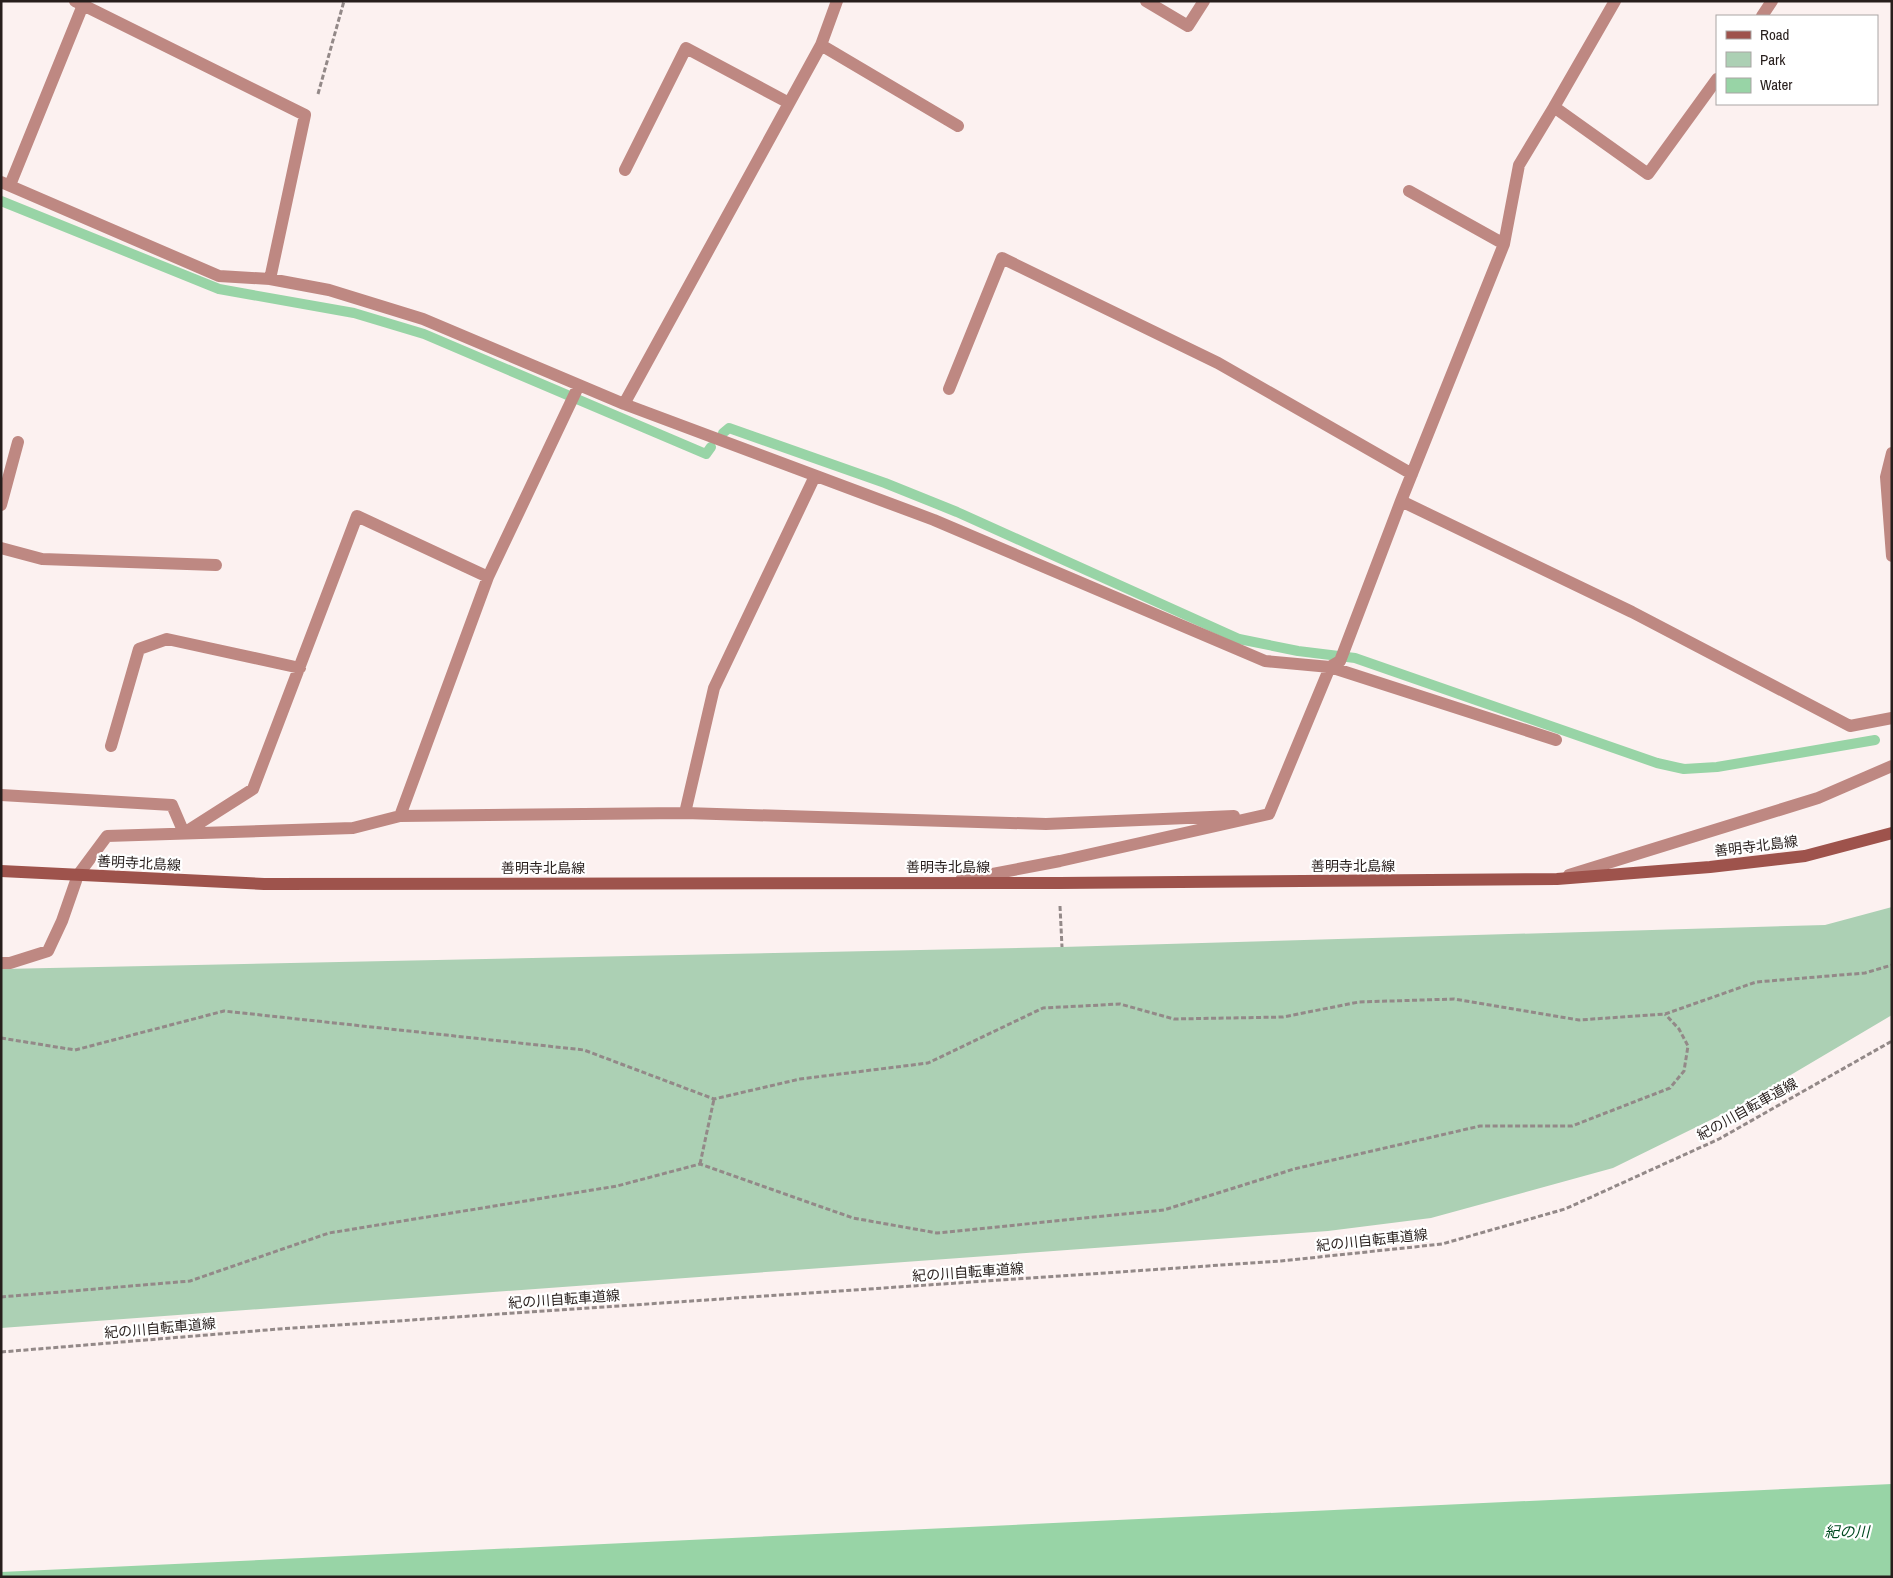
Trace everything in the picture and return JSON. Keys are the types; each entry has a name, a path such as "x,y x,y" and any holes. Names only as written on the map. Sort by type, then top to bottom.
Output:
{"main road":[{"name":"善明寺北島線","path":"1,871 148,880 264,884 1059,883 1557,879 1710,867 1805,856 1892,832"}],"street":[{"path":"624,404 821,45 837,1"},
{"path":"1146,1 1188,26 1204,1"},
{"path":"1269,814 1335,664 1345,648 1401,501 1504,244 1519,165 1615,1"},
{"path":"1763,15 1772,1"},
{"path":"270,279 305,115 79,3 6,183 219,276 270,279 329,290 424,319 577,388 934,520 1265,661 1335,664 1556,740"},
{"path":"821,45 958,126"},
{"path":"625,170 686,48 789,104"},
{"path":"1554,107 1648,174 1716,80"},
{"path":"1409,191 1504,244"},
{"path":"950,389 1002,258 1218,363 1412,474"},
{"path":"400,816 488,578 577,388"},
{"path":"1,505 18,442"},
{"path":"1891,455 1886,477 1892,556"},
{"path":"685,813 714,688 815,476"},
{"path":"1401,501 1632,612 1850,726 1892,718"},
{"path":"184,832 253,789 357,516 488,578"},
{"path":"1,548 42,559 216,565"},
{"path":"111,746 139,649 167,639 300,668"},
{"path":"1557,879 1818,798 1892,766"},
{"path":"1,795 172,805 184,832"},
{"path":"1,963 10,963 48,951 62,921 78,875 106,836 353,828 400,816 685,813 1046,824 1269,814"},
{"path":"954,882 1269,814"}],"path":[{"path":"305,115 316,100 344,1"},
{"path":"1060,898 1062,947"},
{"path":"1,1038 75,1050 224,1011 584,1050 714,1100 800,1078 928,1063 1042,1008 1120,1004 1174,1019 1282,1017 1359,1002 1454,999 1579,1020 1666,1014 1756,982 1865,973 1892,965"},
{"path":"1,1297 190,1282 329,1233 617,1186 700,1164 853,1218 937,1232 1164,1210 1294,1169 1480,1126 1572,1126 1670,1088 1684,1070 1688,1046 1679,1029 1666,1014"},
{"name":"紀の川自転車道線","path":"1,1352 279,1330 1281,1261 1442,1244 1565,1209 1719,1139 1892,1041"},
{"path":"700,1164 714,1100"}],"green space":[{"path":"1892,907 1892,1015 1735,1108 1613,1168 1431,1218 1328,1231 1,1328 1,969 1062,947 1825,925"}],"water":[{"name":"紀の川","path":"1892,1484 1892,1577 1,1577 1,1572"}],"waterway":[{"path":"1,201 219,289 354,313 424,334 706,454 711,447"},
{"path":"723,433 729,428 885,483 957,512 1239,639 1298,651 1355,658 1657,763 1684,769 1717,767 1875,740"}]}
